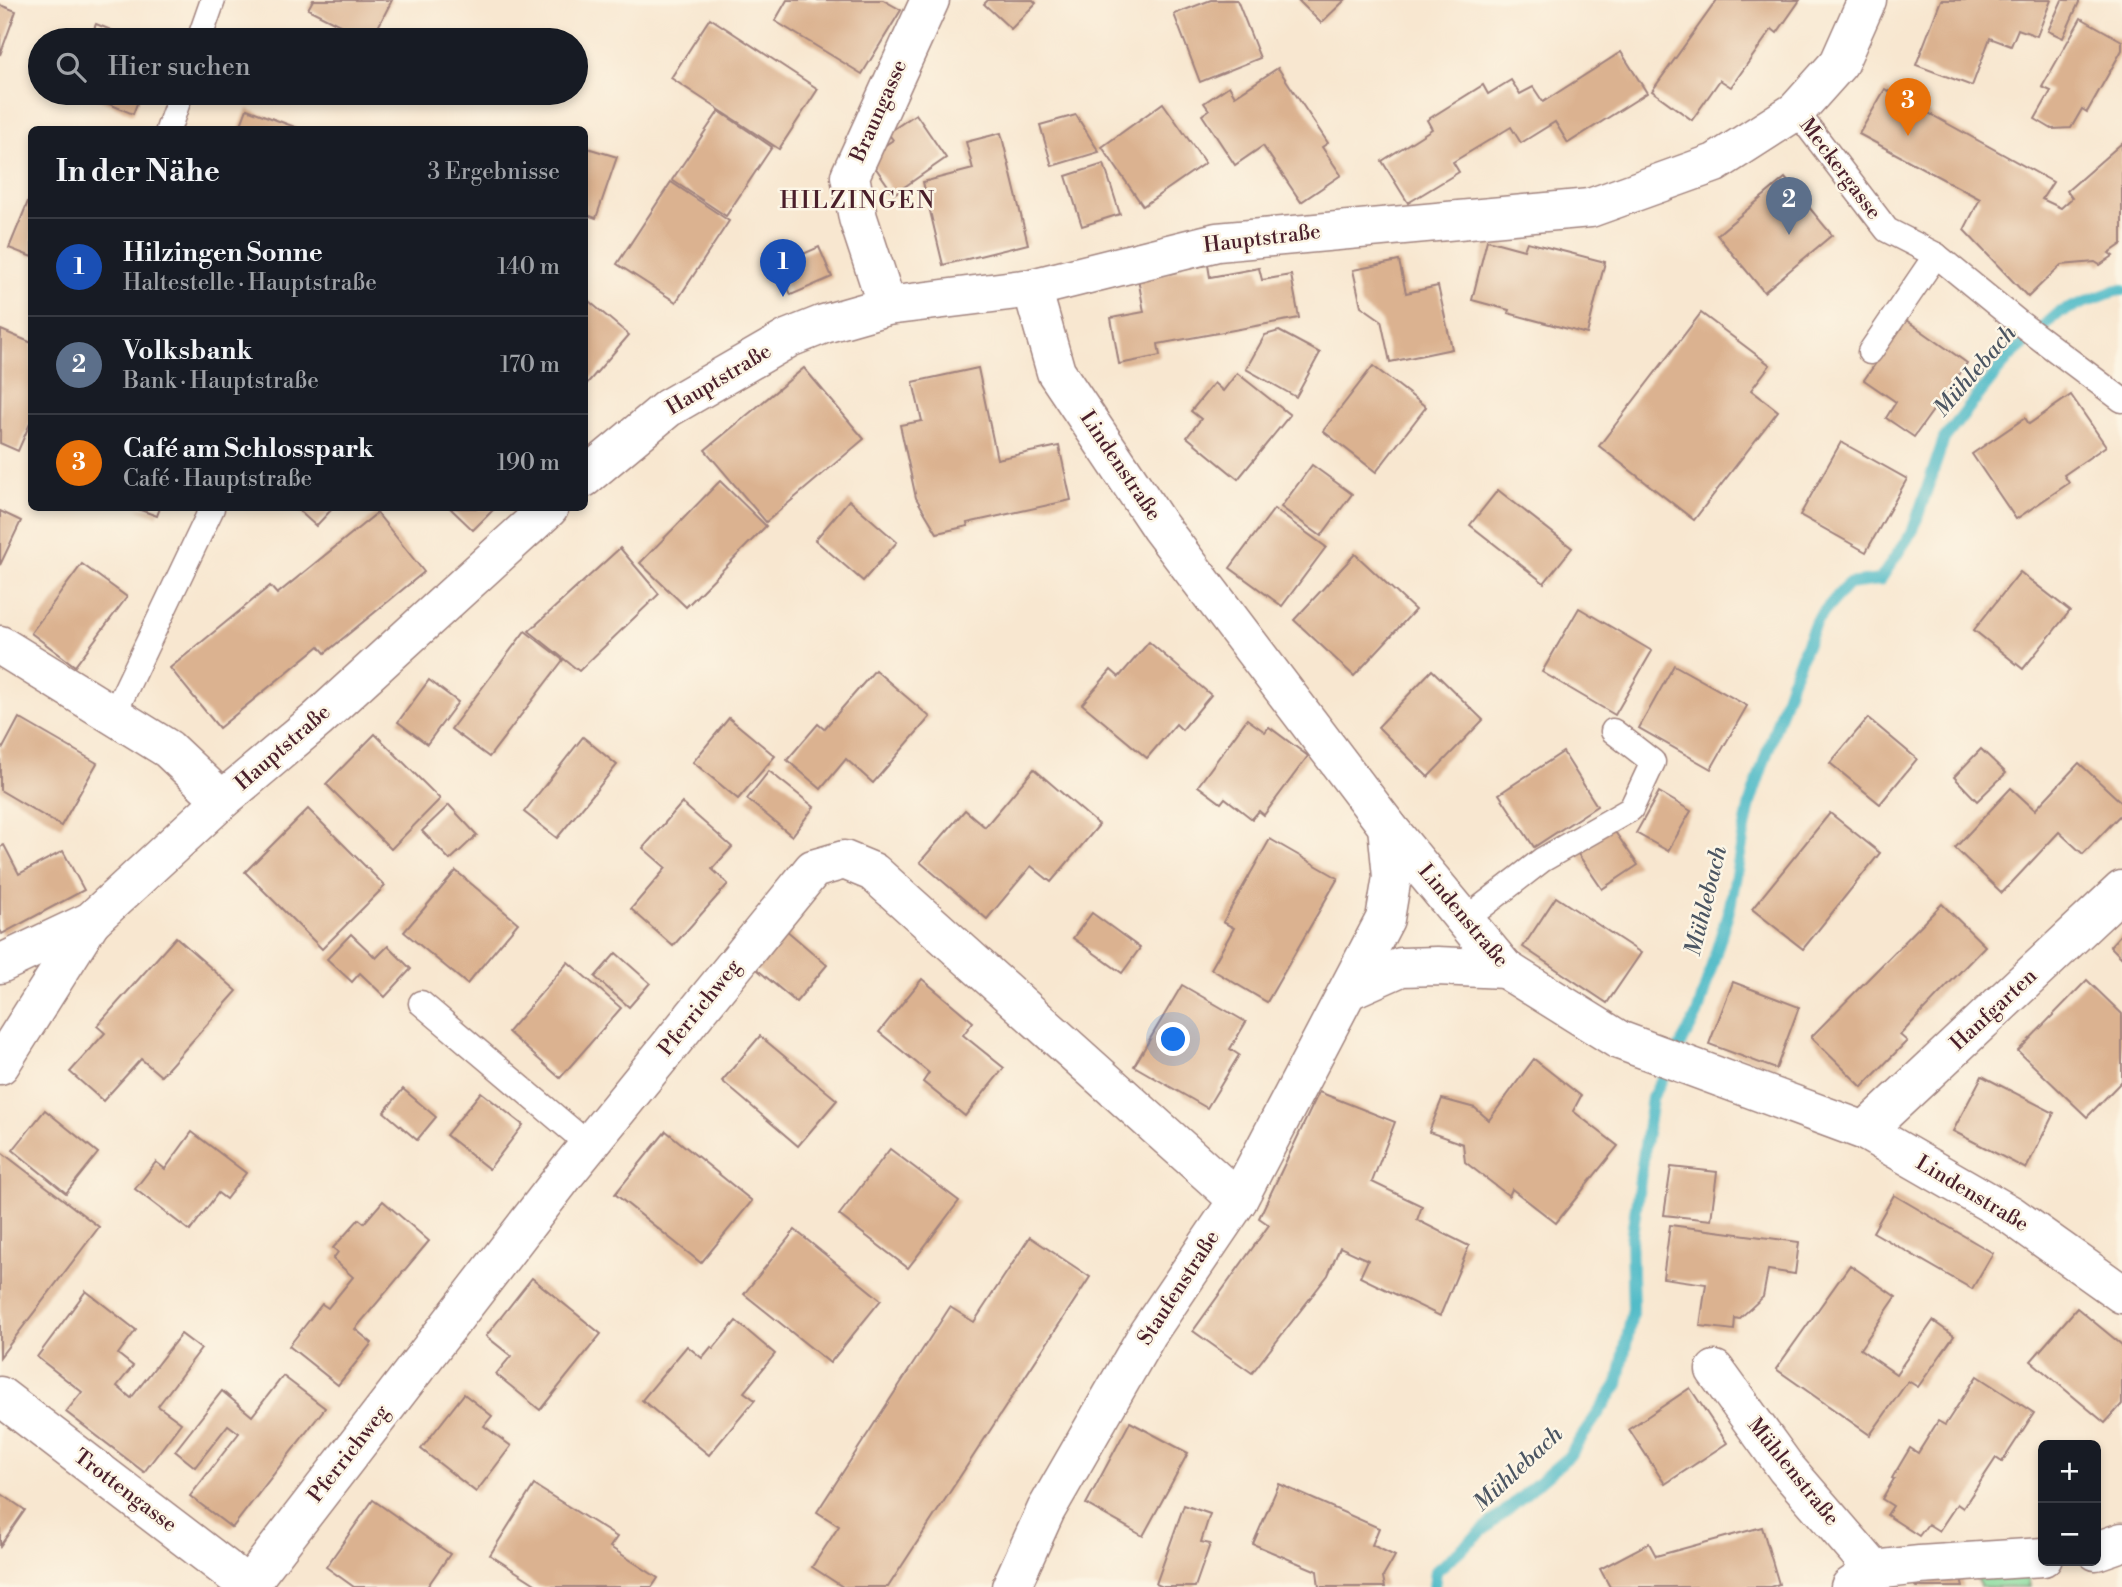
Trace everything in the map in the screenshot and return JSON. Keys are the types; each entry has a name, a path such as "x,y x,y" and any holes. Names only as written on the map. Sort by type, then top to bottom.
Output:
{"street":[{"name":"Braungasse","path":"887,306 858,218 850,176 930,0"},
{"name":"Hauptstraße","path":"588,475 668,408 789,338 824,324 887,306 1032,288 1217,242 1590,208 1715,163 1796,111 1839,63 1867,0"},
{"name":"Lindenstraße","path":"1032,288 1056,372 1160,527 1387,826 1505,969 1619,1040 1865,1131 2011,1215 2122,1294"},
{"name":"Hauptstraße","path":"0,964 91,921 222,800 317,720 546,511"},
{"path":"0,645 168,749 222,800"},
{"name":"Staufenstraße","path":"1011,1587 1046,1510 1148,1333 1238,1200 1385,919 1392,877 1387,826"},
{"name":"Pferrichweg","path":"248,1586 589,1145 813,869 844,860 873,872 1238,1200"},
{"name":"Hanfgarten","path":"1865,1131 2122,890"},
{"path":"0,1065 91,921"},
{"path":"1349,990 1401,967 1505,969"},
{"name":"Mühlenstraße","path":"1715,1370 1862,1579 1920,1565 2038,1557"},
{"name":"Trottengasse","path":"0,1396 248,1586"},
{"path":"2101,1548 2122,1542"}],"lane":[{"path":"204,28 214,0"},
{"path":"169,126 177,105"},
{"name":"Meckergasse","path":"1796,111 1887,230 1936,255 2017,321 2122,400"},
{"path":"1870,352 1936,255"},
{"path":"113,716 211,511"},
{"path":"1465,919 1542,860 1631,809 1653,762 1613,731"},
{"path":"421,1003 589,1145"}],"green space":[{"path":"2025,1559 2030,1587 1980,1587 1974,1562"}],"building":[{"path":"313,0 392,0 378,28 339,28 340,25 308,9"},
{"path":"787,0 883,0 901,10 862,74 775,21"},
{"path":"988,0 1033,0 1036,3 1011,29 984,4"},
{"path":"1211,0 1237,0 1260,58 1200,82 1174,14"},
{"path":"1298,0 1345,0 1321,23"},
{"path":"1717,0 1800,0 1777,33 1772,29 1731,87 1720,80 1692,120 1652,91"},
{"path":"1941,0 2051,0 2037,36 2018,29 2011,46 1990,38 1972,86 1916,65"},
{"path":"2062,0 2080,0 2063,38 2048,31"},
{"path":"0,5 16,11 0,55"},
{"path":"710,18 818,89 779,149 671,78"},
{"path":"2081,18 2122,41 2122,50 2087,112 2082,109 2071,128 2052,129 2035,119 2051,91 2042,87"},
{"path":"1621,52 1647,93 1568,143 1555,122 1521,143 1511,127 1453,162 1459,172 1408,203 1382,161 1432,129 1427,120 1483,85 1488,94 1511,80 1520,94 1533,87 1543,102"},
{"path":"1278,68 1328,143 1322,147 1341,175 1301,202 1263,146 1235,165 1202,115 1209,110 1204,103 1229,86 1235,96"},
{"path":"1885,89 2053,182 2042,199 2061,208 2072,198 2067,191 2122,143 2122,244 2109,253 2113,256 2100,265 2095,262 2061,265 2028,297 1964,230 1980,199 1859,134"},
{"path":"1163,103 1205,163 1143,206 1102,147"},
{"path":"112,105 136,105 133,114"},
{"path":"247,109 292,126 241,126"},
{"path":"719,111 772,147 726,216 672,180"},
{"path":"916,114 946,158 894,194 868,157 893,140 888,133"},
{"path":"1076,115 1099,152 1052,166 1040,125"},
{"path":"1001,133 1028,244 943,265 923,182 973,169 966,142"},
{"path":"588,148 617,157 596,218 588,215"},
{"path":"1104,164 1120,214 1082,226 1066,176"},
{"path":"1785,178 1832,235 1764,292 1717,235"},
{"path":"671,182 729,221 676,302 617,264"},
{"path":"28,202 28,255 9,248"},
{"path":"1487,240 1524,250 1527,242 1605,262 1587,334 1508,313 1509,310 1472,300"},
{"path":"819,247 832,277 791,295 778,265"},
{"path":"1399,261 1406,293 1438,286 1452,349 1390,362 1381,320 1361,306 1353,270"},
{"path":"1208,265 1210,277 1259,268 1262,280 1291,275 1299,318 1158,344 1160,356 1119,364 1111,318 1144,312 1138,278"},
{"path":"588,300 629,335 588,382"},
{"path":"1701,313 1770,365 1751,390 1778,411 1694,520 1599,446"},
{"path":"1906,320 1967,363 1914,437 1886,418 1896,402 1864,380"},
{"path":"1,330 28,341 28,428 18,451 0,443"},
{"path":"1279,331 1320,353 1296,397 1246,369 1265,335"},
{"path":"1373,366 1426,407 1376,472 1323,431"},
{"path":"804,368 864,439 766,522 705,450"},
{"path":"978,368 997,459 1059,446 1071,500 967,523 968,526 937,533 916,498 900,425 922,421 913,382"},
{"path":"1237,373 1290,415 1238,479 1187,437 1201,419 1191,411 1214,383 1223,391"},
{"path":"2071,395 2106,446 2064,475 2069,483 2016,519 1972,454 2025,418 2029,424"},
{"path":"1841,442 1907,479 1866,552 1800,515"},
{"path":"1312,465 1352,494 1321,536 1281,507"},
{"path":"720,481 766,526 686,607 640,563"},
{"path":"1498,490 1572,548 1544,583 1470,525"},
{"path":"849,500 897,542 863,581 815,540"},
{"path":"1274,509 1326,547 1282,606 1230,568"},
{"path":"0,511 21,521 0,565"},
{"path":"143,511 159,511 157,516"},
{"path":"299,511 330,511 316,526"},
{"path":"453,511 492,511 473,530"},
{"path":"377,513 424,572 325,653 319,646 219,728 170,668 270,586 277,594"},
{"path":"620,548 659,594 579,671 529,631"},
{"path":"1355,554 1415,610 1354,676 1294,620"},
{"path":"82,564 127,597 75,666 31,633"},
{"path":"2020,572 2070,611 2023,669 1974,630"},
{"path":"1579,608 1652,651 1615,715 1542,672"},
{"path":"525,631 563,660 489,757 451,729"},
{"path":"1149,642 1211,695 1182,730 1176,724 1147,758 1082,704 1111,670 1119,677"},
{"path":"1674,665 1747,706 1711,769 1639,728"},
{"path":"875,670 930,717 873,783 846,759 821,789 787,760 818,724 824,729"},
{"path":"1432,670 1483,720 1428,777 1378,727"},
{"path":"429,680 458,702 427,744 398,722"},
{"path":"19,718 97,763 61,826 0,790 0,746 3,748"},
{"path":"729,718 775,756 738,799 693,762"},
{"path":"1868,718 1917,759 1880,804 1830,763"},
{"path":"1247,719 1265,732 1269,727 1308,756 1264,815 1259,811 1252,819 1225,798 1221,803 1198,786"},
{"path":"375,734 440,799 391,849 326,784"},
{"path":"583,737 617,765 557,838 524,812"},
{"path":"1981,749 2006,773 1977,801 1954,777"},
{"path":"1563,752 1597,806 1534,847 1499,794"},
{"path":"2079,763 2122,803 2122,813 2083,854 2059,832 2002,893 1955,848 2011,788 2035,810"},
{"path":"1034,769 1099,825 1051,882 1031,866 987,919 920,862 965,810 985,827"},
{"path":"769,771 814,807 792,836 747,799"},
{"path":"1659,792 1691,811 1668,851 1636,833"},
{"path":"682,803 732,847 712,869 728,884 673,946 631,909 666,868 643,848"},
{"path":"449,805 477,835 450,860 422,831"},
{"path":"308,809 385,886 322,949 245,872"},
{"path":"1830,813 1880,853 1803,949 1752,909"},
{"path":"1611,826 1638,865 1602,889 1576,851"},
{"path":"1270,839 1338,878 1267,1002 1211,969 1234,928 1223,922"},
{"path":"4,845 19,874 63,851 84,890 2,934 0,847"},
{"path":"456,871 518,923 467,984 404,932"},
{"path":"1556,897 1641,953 1607,1003 1523,947"},
{"path":"1942,904 1985,946 1900,1035 1907,1041 1862,1087 1811,1037"},
{"path":"1092,913 1140,948 1122,973 1073,938"},
{"path":"785,929 827,965 796,1002 753,966"},
{"path":"2122,933 2122,958 2110,946"},
{"path":"351,934 376,958 388,946 411,969 385,997 360,973 352,982 327,959"},
{"path":"176,937 237,991 161,1076 141,1059 103,1101 70,1072 105,1033 97,1026"},
{"path":"616,953 650,983 629,1007 595,977"},
{"path":"568,962 621,1008 560,1078 508,1032"},
{"path":"922,979 973,1022 963,1035 1004,1068 965,1116 923,1082 929,1073 879,1032"},
{"path":"2087,980 2122,1014 2122,1081 2087,1117 2018,1051"},
{"path":"1733,982 1799,1007 1776,1069 1709,1044"},
{"path":"1182,985 1246,1022 1230,1049 1239,1055 1207,1108 1134,1066"},
{"path":"760,1036 837,1100 798,1146 722,1081"},
{"path":"1534,1059 1581,1096 1573,1111 1618,1146 1556,1223 1512,1189 1509,1196 1465,1162 1463,1144 1429,1132 1442,1099 1475,1108 1489,1120"},
{"path":"1982,1076 2054,1113 2026,1169 1953,1131"},
{"path":"403,1089 436,1117 417,1140 384,1112"},
{"path":"481,1092 523,1125 489,1169 446,1135"},
{"path":"1319,1092 1395,1122 1372,1182 1422,1206 1417,1220 1469,1246 1440,1316 1360,1277 1368,1260 1340,1247 1328,1275 1252,1373 1193,1331 1269,1225 1259,1218"},
{"path":"45,1110 98,1153 66,1193 13,1150"},
{"path":"666,1131 752,1201 701,1263 615,1194"},
{"path":"192,1132 246,1173 226,1199 218,1193 190,1231 135,1189 156,1162 165,1169"},
{"path":"890,1149 959,1201 908,1268 839,1215"},
{"path":"0,1151 99,1227 0,1357"},
{"path":"1671,1167 1717,1172 1711,1220 1664,1215"},
{"path":"1894,1195 1993,1253 1972,1289 1873,1232"},
{"path":"383,1201 429,1241 355,1329 372,1343 338,1385 289,1346 322,1304 328,1308 353,1277 333,1259 338,1252 333,1248 359,1219 364,1223"},
{"path":"1670,1225 1799,1242 1795,1274 1768,1270 1763,1297 1739,1319 1735,1318 1734,1330 1700,1326 1706,1284 1663,1278"},
{"path":"795,1230 881,1300 830,1363 744,1294"},
{"path":"1030,1237 1090,1277 888,1587 843,1587 812,1567 839,1526 817,1512 950,1307 974,1322"},
{"path":"1850,1265 1896,1297 1860,1349 1896,1374 1933,1321 1954,1336 1918,1387 1908,1381 1870,1435 1776,1369"},
{"path":"532,1278 601,1334 540,1410 496,1374 511,1356 486,1336"},
{"path":"86,1291 136,1330 118,1354 133,1366 117,1386 131,1398 181,1334 201,1349 158,1406 181,1423 144,1472 66,1412 82,1392 37,1357"},
{"path":"2077,1308 2122,1345 2122,1404 2105,1423 2031,1361"},
{"path":"736,1321 775,1354 744,1392 755,1400 709,1455 642,1400 687,1346 702,1358"},
{"path":"283,1376 325,1408 232,1528 190,1496 239,1433 228,1425 195,1467 175,1451 222,1391 252,1416"},
{"path":"1977,1376 2034,1413 2002,1462 1996,1458 1963,1508 1957,1504 1939,1531 1928,1524 1919,1536 1887,1515 1893,1506 1882,1499 1910,1448 1918,1453 1938,1421 1945,1425"},
{"path":"1690,1388 1727,1443 1665,1484 1629,1429"},
{"path":"464,1394 492,1416 484,1426 511,1446 476,1492 421,1449"},
{"path":"1130,1422 1188,1453 1143,1536 1086,1504"},
{"path":"1279,1484 1379,1528 1372,1545 1395,1556 1383,1577 1385,1587 1319,1587 1317,1571 1253,1544"},
{"path":"534,1485 617,1537 610,1547 658,1578 652,1587 540,1587 490,1555"},
{"path":"0,1493 25,1510 0,1546"},
{"path":"373,1500 450,1554 427,1587 354,1587 326,1567"},
{"path":"1184,1505 1210,1514 1201,1542 1210,1544 1195,1587 1163,1587 1156,1584"},
{"path":"1762,1527 1779,1584 1770,1587 1610,1587 1600,1569 1649,1543 1656,1556"},
{"path":"1959,1573 1963,1587 1915,1586"}],"waterway":[{"name":"Mühlebach","path":"1434,1587 1436,1571 1569,1456 1618,1384 1633,1309 1631,1241 1652,1098 1697,1015 1730,906 1750,803 1791,682 1816,621 1848,584 1880,580 1913,530 1944,439 2009,357 2060,312 2122,290"}],"place":[{"name":"Café am Schlosspark","path":"1908,136"},
{"name":"Volksbank","path":"1789,235"},
{"name":"Hilzingen Sonne","path":"783,297"}],"district":[{"name":"HILZINGEN","path":"858,201"}]}
